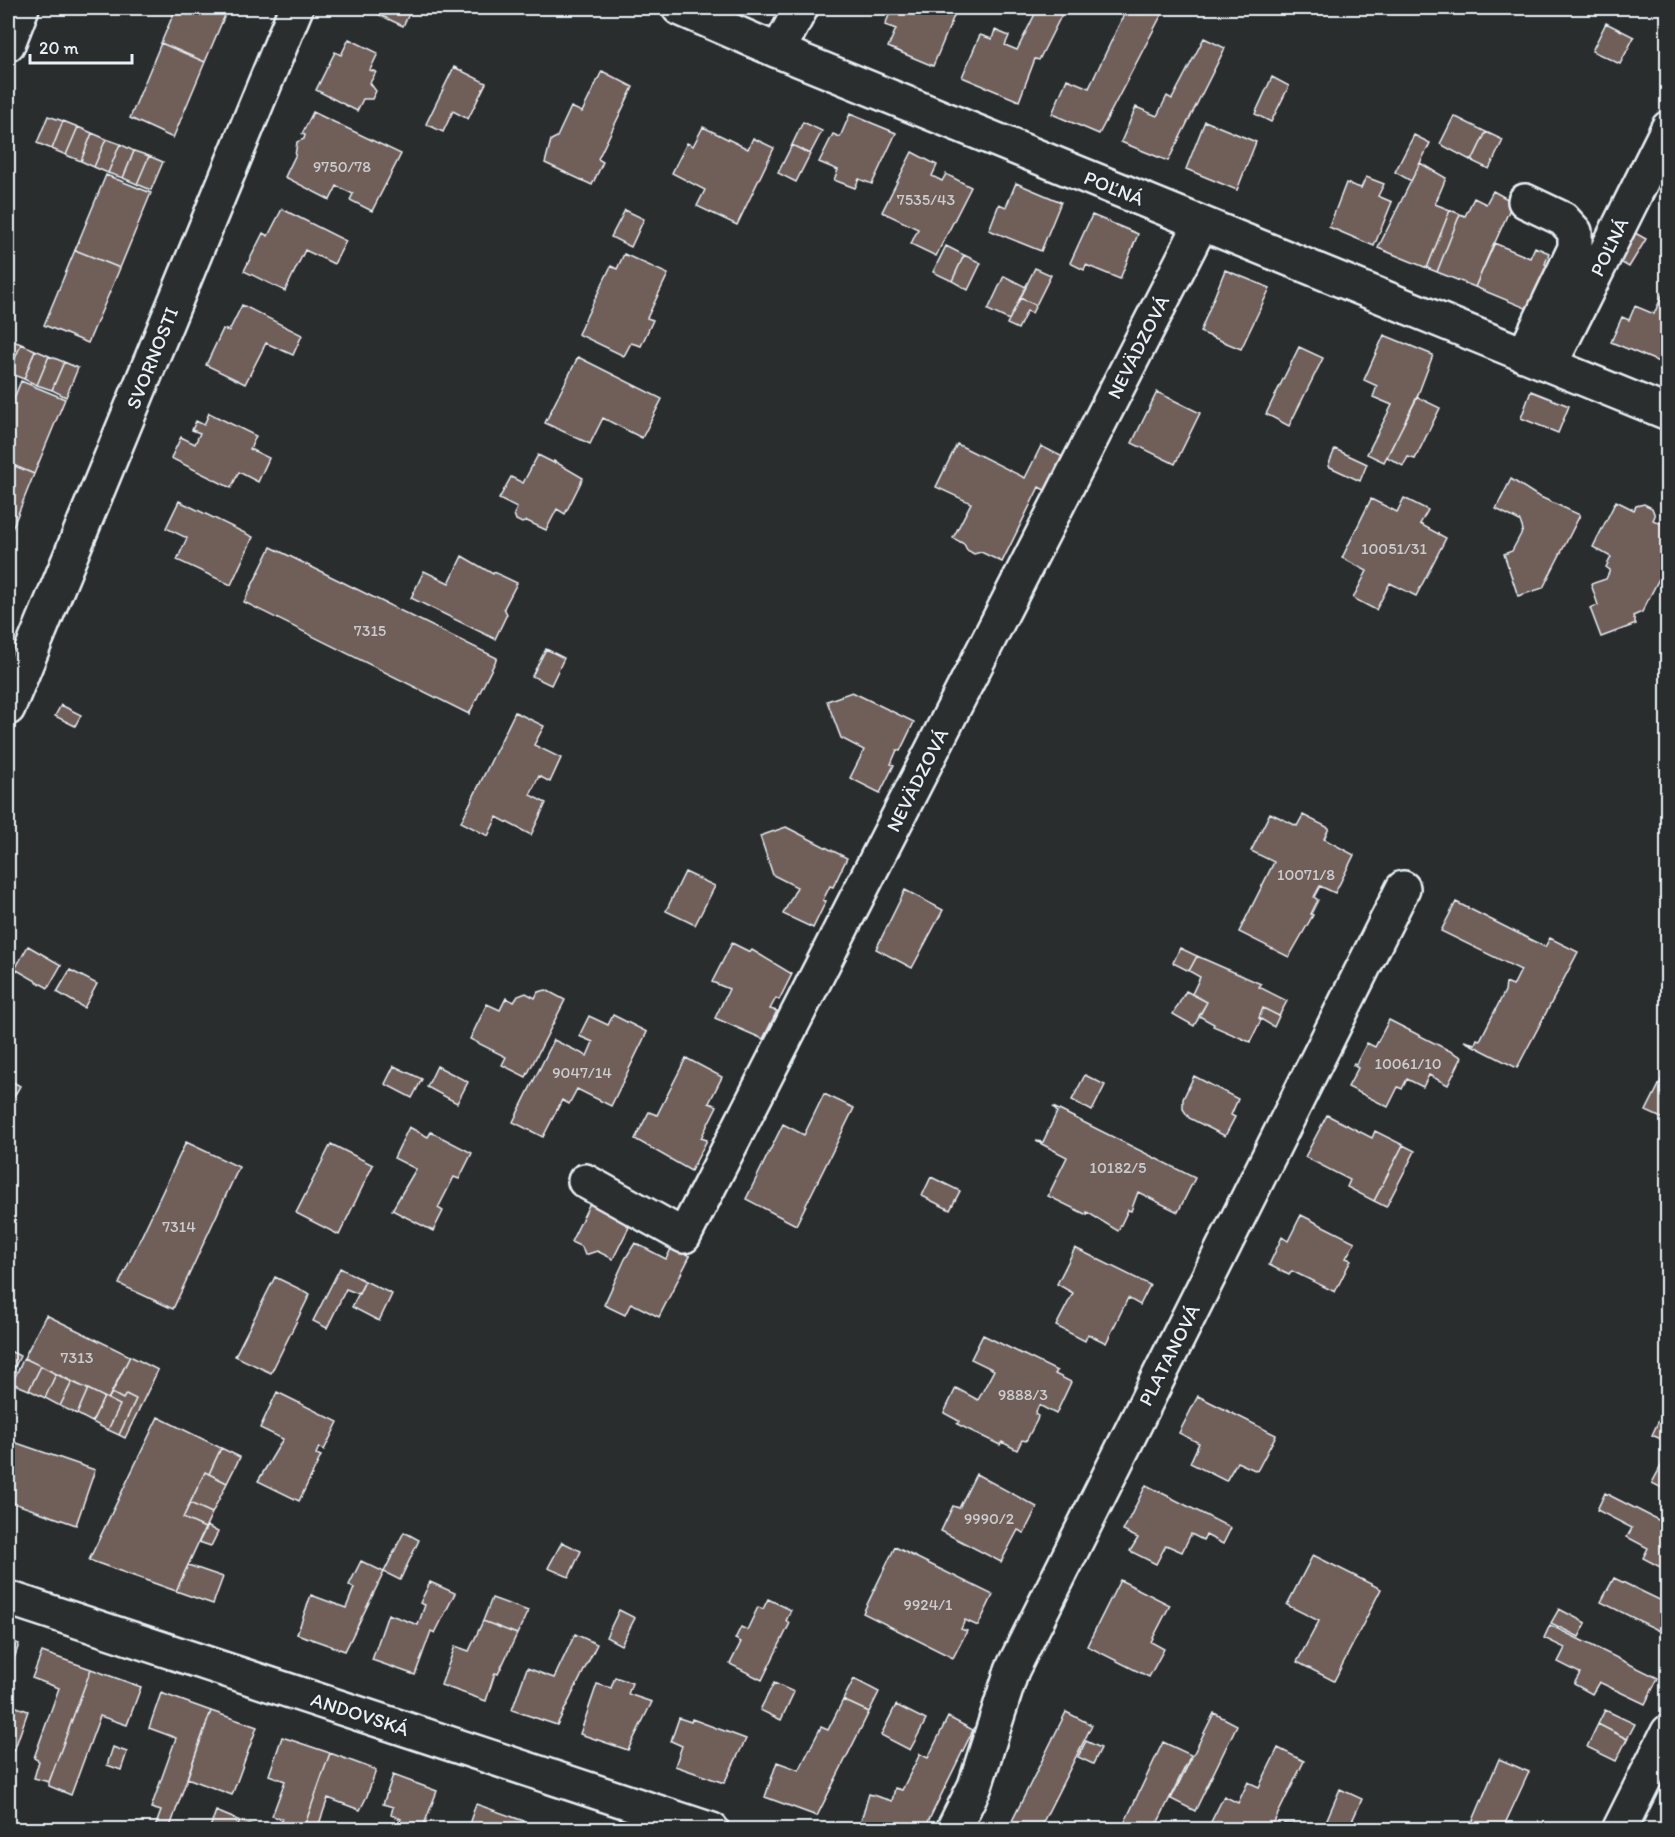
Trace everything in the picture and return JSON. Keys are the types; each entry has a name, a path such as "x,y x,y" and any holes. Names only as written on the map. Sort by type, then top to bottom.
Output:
{"street":[{"path":"8,44 22,8"},
{"name":"SVORNOSTI","path":"8,708 296,8"},
{"name":"POĽNÁ","path":"679,8 778,51 1668,413"},
{"path":"778,51 801,8"},
{"name":"POĽNÁ","path":"1537,360 1668,128"},
{"path":"1526,201 1563,219 1575,232 1575,248 1537,360"},
{"name":"NEVÄDZOVÁ","path":"585,1181 684,1236 1201,224"},
{"name":"PLATANOVÁ","path":"953,1830 975,1786 1012,1670 1402,888"},
{"name":"ANDOVSKÁ","path":"8,1598 712,1830"},
{"path":"1619,1830 1668,1731"}],"building":[{"path":"176,8 228,8 205,62 161,43"},
{"path":"365,8 412,8 403,26"},
{"path":"892,8 903,10 947,8 956,11 933,66 888,47 896,29 885,25"},
{"path":"1038,8 1065,8 1039,60 1035,59 1019,101 962,77 980,35 992,39 995,30 1009,36 1005,45 1017,50"},
{"path":"1127,8 1139,14 1142,8 1165,8 1099,134 1052,114 1067,79 1089,88"},
{"path":"1606,23 1634,37 1620,64 1592,51"},
{"path":"1204,38 1225,48 1168,161 1121,142 1136,107 1157,116 1167,96 1172,99"},
{"path":"349,39 378,53 370,70 376,72 370,83 376,91 372,99 363,99 357,111 316,90 335,52 341,55"},
{"path":"161,43 205,62 173,138 130,118"},
{"path":"454,67 486,83 468,119 453,111 443,132 426,124"},
{"path":"602,71 633,87 598,159 603,162 592,185 545,163 551,140 557,137 571,107 582,112"},
{"path":"1272,77 1289,86 1271,122 1255,114"},
{"path":"313,112 401,154 372,211 350,200 353,194 337,186 330,200 285,177 295,156 297,142 304,139 305,135 302,134"},
{"path":"850,114 896,133 872,184 859,179 855,188 834,180 838,170 819,162 833,134 840,137"},
{"path":"48,116 63,121 52,149 37,143"},
{"path":"1454,116 1486,132 1472,161 1440,144"},
{"path":"63,121 78,127 66,155 52,149"},
{"path":"1205,121 1256,142 1237,190 1186,169"},
{"path":"803,122 822,131 810,154 792,145"},
{"path":"78,127 92,133 81,161 66,155"},
{"path":"703,127 748,149 753,138 774,148 737,225 697,206 705,190 672,173 687,143 693,146"},
{"path":"1486,132 1503,140 1489,169 1472,161"},
{"path":"92,133 106,139 94,167 81,161"},
{"path":"1414,135 1430,143 1411,181 1395,172"},
{"path":"106,139 120,144 108,173 94,167"},
{"path":"120,144 134,151 123,178 108,173"},
{"path":"792,145 810,154 796,182 778,173"},
{"path":"134,151 149,156 137,184 123,178"},
{"path":"912,152 937,165 932,176 942,181 946,174 971,187 936,256 911,244 918,229 882,212"},
{"path":"149,156 163,162 151,190 137,184"},
{"path":"1420,163 1446,178 1435,204 1450,210 1427,268 1378,248"},
{"path":"106,175 151,193 120,268 75,250"},
{"path":"1366,177 1384,184 1378,196 1392,202 1374,246 1329,227 1346,183 1361,188"},
{"path":"1016,183 1061,202 1041,251 989,230 999,204 1006,207"},
{"path":"1493,191 1513,202 1475,287 1437,272 1460,214 1465,216 1474,198 1486,204"},
{"path":"282,209 346,241 334,264 305,250 285,291 244,271 263,233 268,236"},
{"path":"625,210 644,219 631,247 611,237"},
{"path":"1450,210 1460,214 1437,272 1427,268"},
{"path":"1092,215 1138,234 1120,279 1086,265 1084,270 1070,263"},
{"path":"1628,229 1646,239 1629,267 1613,258"},
{"path":"1494,243 1530,258 1535,247 1549,253 1545,264 1550,266 1533,311 1475,287"},
{"path":"946,246 964,255 952,281 933,272"},
{"path":"75,250 120,268 88,343 44,325"},
{"path":"624,254 668,274 647,318 653,320 641,346 631,343 624,356 578,334 611,266 617,269"},
{"path":"964,255 981,263 968,290 952,281"},
{"path":"1035,268 1051,275 1036,305 1020,298"},
{"path":"1225,270 1270,288 1241,349 1200,332"},
{"path":"1004,276 1026,287 1009,320 988,310"},
{"path":"1668,282 1668,344 1659,362 1611,342 1622,317 1629,320 1635,306 1654,314"},
{"path":"1020,298 1036,305 1032,313 1027,311 1018,329 1007,324"},
{"path":"242,305 302,335 293,355 266,343 245,384 206,365 223,329 229,331"},
{"path":"1384,335 1433,355 1416,400 1384,462 1367,454 1392,405 1373,397 1377,386 1364,380"},
{"path":"8,339 21,344 9,373 8,373"},
{"path":"21,344 35,350 24,379 9,373"},
{"path":"1668,344 1668,366 1659,362"},
{"path":"1299,347 1323,358 1289,426 1266,414"},
{"path":"35,350 49,356 37,385 24,379"},
{"path":"49,356 64,362 52,390 37,385"},
{"path":"578,357 662,399 642,438 603,418 590,444 545,423"},
{"path":"64,362 78,368 66,397 52,390"},
{"path":"21,381 65,399 34,474 8,463 8,413"},
{"path":"1531,391 1569,406 1558,433 1521,418"},
{"path":"1157,392 1200,413 1175,464 1132,443"},
{"path":"1417,397 1440,408 1415,459 1408,457 1403,466 1387,457"},
{"path":"209,413 256,436 250,449 269,458 258,482 239,472 231,488 171,458 181,437 195,444 200,433 192,430 196,421 204,425"},
{"path":"957,444 1025,478 1041,446 1069,460 1052,494 1039,487 1002,562 981,552 974,554 967,550 964,544 953,538 971,503 936,487"},
{"path":"1335,449 1367,464 1360,481 1328,466"},
{"path":"538,455 554,463 554,461 583,478 565,514 557,509 546,530 527,521 522,523 516,520 514,514 517,508 499,499 511,477 523,483"},
{"path":"8,463 34,474 8,539"},
{"path":"1511,479 1536,495 1580,515 1543,588 1518,596 1504,554 1512,551 1523,530 1520,521 1496,509"},
{"path":"1404,498 1428,510 1420,524 1446,538 1416,596 1390,583 1376,610 1353,598 1367,571 1342,558 1371,499 1397,512"},
{"path":"179,501 253,537 231,585 177,560 187,538 166,528"},
{"path":"1616,501 1634,510 1636,506 1644,504 1652,508 1655,516 1653,520 1668,527 1668,561 1642,612 1633,616 1636,624 1601,637 1590,608 1598,605 1591,584 1606,579 1610,570 1606,567 1611,557 1593,547"},
{"path":"271,547 497,658 469,714 244,602"},
{"path":"462,556 493,574 494,572 517,583 504,608 507,614 495,639 411,598 424,571 449,583"},
{"path":"546,649 564,658 551,685 532,676"},
{"path":"852,692 914,722 900,751 897,750 891,764 894,765 880,793 850,778 864,750 841,738 827,701"},
{"path":"61,705 81,715 75,726 55,716"},
{"path":"515,712 544,726 534,745 561,758 550,782 539,776 530,795 546,803 531,835 497,817 488,836 461,822"},
{"path":"1270,813 1297,826 1303,815 1329,828 1324,839 1354,855 1335,893 1320,886 1314,897 1318,900 1311,914 1313,915 1289,957 1239,932 1274,862 1251,851"},
{"path":"786,827 847,858 833,887 830,886 823,900 826,901 813,928 783,914 797,887 773,875 760,836"},
{"path":"685,872 715,886 695,925 666,911"},
{"path":"905,890 943,910 912,968 876,949"},
{"path":"1456,902 1545,947 1550,938 1578,952 1517,1068 1464,1041 1475,1044 1477,1039 1480,1040 1505,991 1506,983 1513,986 1521,970 1441,931"},
{"path":"732,943 750,952 752,950 792,974 779,1000 776,998 770,1009 777,1011 763,1039 715,1018 729,989 712,982"},
{"path":"28,946 61,965 48,988 15,969"},
{"path":"1180,948 1197,956 1189,971 1173,963"},
{"path":"1197,956 1261,984 1259,987 1287,1001 1279,1016 1263,1008 1259,1018 1261,1020 1250,1042 1213,1026 1214,1024 1199,1016 1207,1002 1192,994 1200,977 1189,971"},
{"path":"70,970 97,984 84,1008 57,992"},
{"path":"546,990 565,1000 526,1077 502,1065 506,1057 470,1039 487,1004 500,1010 506,998 514,1002 518,996 526,993 535,998 538,992"},
{"path":"1186,991 1207,1002 1194,1026 1173,1014"},
{"path":"1263,1008 1279,1016 1274,1027 1259,1018"},
{"path":"613,1015 647,1032 611,1106 577,1089 569,1104 562,1100 543,1137 513,1122 554,1040 587,1056 593,1042 579,1036 589,1016 608,1025"},
{"path":"1389,1020 1462,1057 1448,1085 1429,1075 1423,1087 1407,1079 1402,1089 1398,1087 1388,1107 1348,1087 1358,1068 1353,1065 1354,1063 1356,1064 1367,1043 1375,1047"},
{"path":"686,1058 722,1077 709,1103 717,1106 701,1138 707,1140 691,1171 635,1139 649,1112 657,1115"},
{"path":"394,1066 422,1079 412,1098 385,1084"},
{"path":"437,1066 468,1082 457,1103 427,1087"},
{"path":"1668,1067 1668,1121 1646,1111"},
{"path":"1085,1075 1105,1085 1092,1111 1072,1100"},
{"path":"1194,1076 1238,1099 1231,1115 1235,1117 1225,1136 1189,1118 1183,1109 1183,1099"},
{"path":"8,1079 20,1086 8,1107"},
{"path":"824,1094 854,1108 796,1225 746,1199 783,1124 804,1135"},
{"path":"1053,1107 1195,1178 1178,1212 1138,1192 1131,1211 1128,1210 1118,1231 1087,1212 1087,1215 1048,1196 1067,1157 1036,1141 1043,1142 1057,1112"},
{"path":"1327,1115 1372,1138 1375,1131 1403,1145 1374,1201 1347,1187 1350,1180 1305,1157"},
{"path":"409,1127 428,1137 431,1132 472,1153 459,1179 454,1177 438,1208 443,1211 433,1231 392,1210 416,1169 394,1158"},
{"path":"186,1142 239,1167 173,1309 119,1284"},
{"path":"331,1144 373,1165 339,1235 296,1213"},
{"path":"1403,1145 1415,1151 1386,1207 1374,1201"},
{"path":"931,1177 960,1191 950,1210 922,1196"},
{"path":"591,1201 632,1221 613,1259 597,1251 585,1255 582,1247 571,1242"},
{"path":"1301,1215 1355,1242 1346,1258 1351,1260 1335,1292 1292,1271 1289,1275 1269,1265 1282,1237 1288,1241"},
{"path":"635,1243 666,1259 672,1247 690,1256 659,1317 631,1303 625,1315 604,1305"},
{"path":"1075,1248 1150,1285 1140,1305 1128,1298 1106,1343 1088,1334 1085,1341 1056,1326 1073,1293 1057,1284"},
{"path":"340,1268 365,1281 359,1294 346,1289 327,1328 313,1321"},
{"path":"275,1277 310,1294 271,1373 235,1356"},
{"path":"365,1281 392,1294 379,1321 352,1307"},
{"path":"46,1315 130,1356 108,1399 24,1358"},
{"path":"983,1335 1057,1371 1055,1374 1071,1382 1056,1414 1039,1405 1035,1414 1038,1416 1037,1420 1026,1441 1022,1440 1017,1450 1002,1442 1000,1445 957,1424 959,1421 944,1413 956,1388 978,1400 994,1370 971,1359"},
{"path":"8,1350 20,1356 8,1381"},
{"path":"130,1356 158,1370 125,1438 119,1435 136,1399 126,1394 123,1399 112,1393"},
{"path":"24,1358 41,1366 29,1390 12,1383"},
{"path":"41,1366 56,1374 45,1398 29,1390"},
{"path":"56,1374 72,1382 60,1406 45,1398"},
{"path":"72,1382 88,1389 77,1414 60,1406"},
{"path":"88,1389 104,1397 92,1422 77,1414"},
{"path":"277,1392 338,1422 324,1450 319,1447 316,1454 321,1456 299,1501 258,1481 283,1439 260,1428"},
{"path":"112,1393 123,1399 126,1394 136,1399 119,1435 108,1430 120,1405 108,1399"},
{"path":"1198,1396 1276,1435 1257,1471 1237,1462 1226,1481 1190,1463 1199,1443 1179,1433"},
{"path":"104,1397 120,1405 108,1430 92,1422"},
{"path":"158,1417 221,1448 209,1474 205,1472 183,1518 205,1528 176,1591 89,1560"},
{"path":"1659,1420 1668,1424 1668,1442 1652,1435"},
{"path":"8,1440 95,1470 76,1525 8,1501"},
{"path":"221,1448 240,1457 227,1483 209,1474"},
{"path":"1668,1453 1668,1491 1652,1483"},
{"path":"205,1472 227,1483 212,1513 190,1503"},
{"path":"976,1474 1037,1507 1024,1533 1018,1530 1001,1562 941,1531 953,1506 959,1508"},
{"path":"1146,1485 1231,1528 1223,1544 1206,1535 1203,1540 1191,1534 1182,1552 1166,1545 1156,1564 1130,1551 1138,1538 1123,1531"},
{"path":"1605,1493 1668,1525 1668,1563 1664,1569 1643,1558 1648,1548 1627,1537 1632,1528 1597,1510"},
{"path":"190,1503 212,1513 205,1528 183,1518"},
{"path":"207,1526 218,1532 211,1546 199,1542"},
{"path":"404,1532 419,1540 400,1580 384,1572"},
{"path":"562,1542 581,1551 569,1577 548,1568"},
{"path":"895,1547 993,1595 978,1626 965,1620 961,1629 967,1631 953,1658 863,1613"},
{"path":"1313,1555 1381,1589 1334,1681 1297,1662 1319,1621 1287,1605"},
{"path":"361,1561 384,1572 345,1651 297,1634 311,1595 346,1608 354,1588 349,1585"},
{"path":"188,1565 223,1577 213,1604 176,1591"},
{"path":"1614,1578 1668,1604 1668,1635 1601,1602"},
{"path":"1120,1580 1170,1605 1151,1642 1164,1649 1149,1677 1087,1646"},
{"path":"430,1582 455,1593 435,1633 431,1631 415,1675 372,1660 388,1614 418,1625 425,1605 420,1603"},
{"path":"492,1598 528,1611 517,1634 483,1621"},
{"path":"768,1599 791,1610 786,1621 790,1623 762,1680 730,1664 741,1642 735,1639 741,1627 747,1630 758,1607 763,1609"},
{"path":"1559,1609 1586,1623 1579,1637 1551,1623"},
{"path":"619,1610 635,1618 621,1645 606,1637"},
{"path":"483,1621 517,1634 498,1674 495,1673 486,1701 441,1685 455,1646 469,1651"},
{"path":"1550,1625 1658,1678 1645,1704 1599,1682 1592,1694 1574,1684 1580,1673 1558,1662 1565,1648 1544,1638"},
{"path":"575,1634 597,1644 557,1725 512,1710 527,1668 554,1678"},
{"path":"8,1640 19,1644 8,1677"},
{"path":"42,1652 91,1669 49,1782 34,1778 39,1761 34,1758 59,1688 32,1678"},
{"path":"91,1669 141,1687 127,1725 100,1716 71,1795 49,1786 49,1782"},
{"path":"615,1677 632,1683 628,1694 652,1702 628,1750 580,1734 597,1684 611,1688"},
{"path":"854,1679 879,1692 869,1712 843,1700"},
{"path":"774,1683 794,1692 781,1720 760,1710"},
{"path":"161,1693 211,1711 169,1830 154,1830 161,1811 151,1808 176,1738 149,1728"},
{"path":"843,1700 869,1712 817,1816 765,1797 777,1762 799,1770 821,1727 828,1730"},
{"path":"11,1705 28,1711 14,1751 8,1748 8,1716"},
{"path":"896,1705 926,1720 910,1750 881,1735"},
{"path":"1605,1710 1635,1724 1627,1739 1598,1724"},
{"path":"211,1711 257,1727 232,1795 187,1778"},
{"path":"1066,1712 1092,1725 1039,1830 968,1830 969,1822 1010,1825"},
{"path":"1214,1713 1237,1725 1195,1811 1171,1799"},
{"path":"948,1717 973,1730 924,1830 858,1830 869,1794 892,1801 895,1788 902,1790 920,1754 928,1758"},
{"path":"679,1718 691,1722 692,1719 746,1739 724,1783 675,1766 682,1746 671,1741"},
{"path":"1598,1724 1627,1739 1616,1761 1587,1747"},
{"path":"282,1737 330,1753 303,1830 279,1830 282,1819 272,1816 285,1781 269,1775"},
{"path":"1086,1741 1101,1748 1093,1764 1078,1757"},
{"path":"1163,1742 1191,1755 1154,1830 1121,1830"},
{"path":"113,1747 127,1752 121,1770 107,1765"},
{"path":"1278,1748 1304,1761 1270,1830 1207,1830 1224,1796 1238,1803 1248,1782 1259,1787"},
{"path":"330,1753 376,1770 367,1796 360,1810 328,1798 317,1830 303,1830"},
{"path":"1499,1759 1529,1772 1502,1830 1469,1830"},
{"path":"393,1775 437,1791 422,1830 396,1830 401,1819 391,1815 393,1807 383,1804"},
{"path":"1340,1789 1362,1799 1348,1830 1282,1830 1284,1823 1324,1826"},
{"path":"476,1804 524,1821 521,1830 467,1830"},
{"path":"216,1811 240,1821 236,1830 209,1830"},
{"path":"240,1821 255,1826 254,1830 236,1830"},
{"path":"1374,1825 1422,1829 1374,1830"}]}
